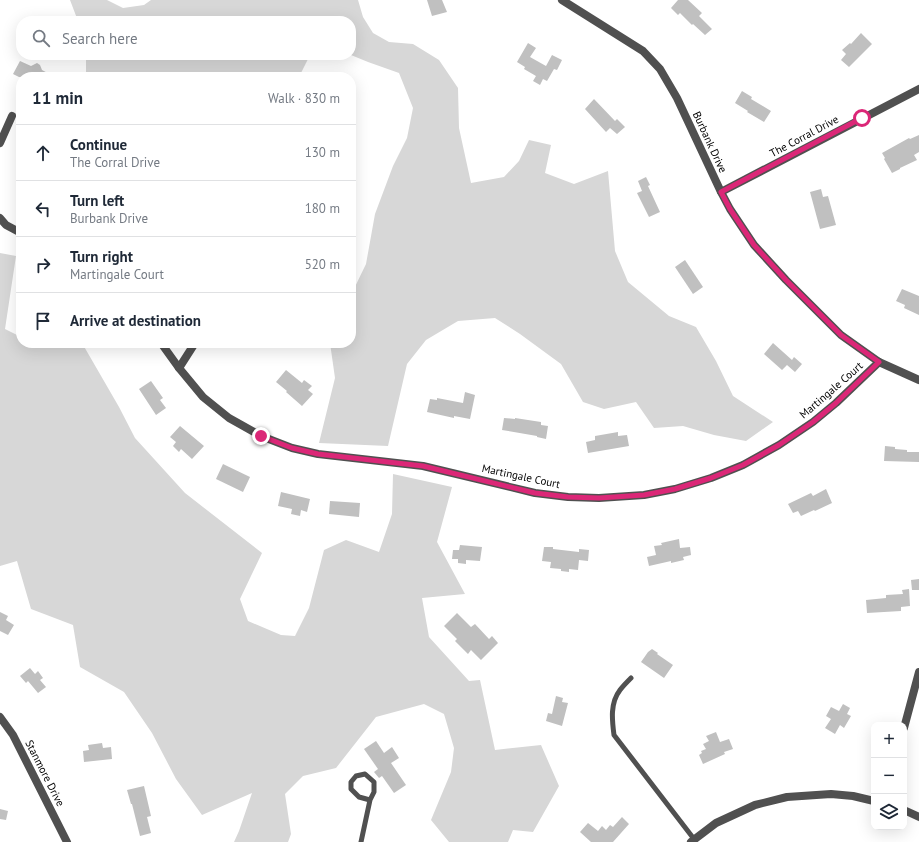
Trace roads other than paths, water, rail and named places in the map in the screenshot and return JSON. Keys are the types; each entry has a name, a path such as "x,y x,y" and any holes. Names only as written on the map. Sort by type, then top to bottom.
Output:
{"street":[{"name":"Burbank Drive","path":"562,0 643,52 660,69 677,98 730,209 754,245 786,280 841,335 879,362 919,380"},
{"name":"The Corral Drive","path":"721,192 919,88"},
{"path":"0,143 12,116"},
{"path":"0,218 6,225 16,230"},
{"name":"Martingale Court","path":"165,348 203,397 229,418 261,436 292,448 318,454 423,466 535,493 568,497 599,498 644,495 675,489 711,478 743,465 779,445 813,422 836,403 879,362"},
{"path":"179,368 192,348"},
{"path":"906,722 919,672"},
{"name":"Stanmore Drive","path":"0,717 13,735 66,842"},
{"path":"693,841 716,823 755,805 787,797 831,794 853,796 871,800"},
{"path":"907,811 919,817"}],"lane":[{"path":"631,678 619,691 613,703 612,720 614,735 693,841"},
{"path":"361,842 370,800 374,792 374,782 365,774 356,776 351,782 351,789 359,797 370,800"}]}
